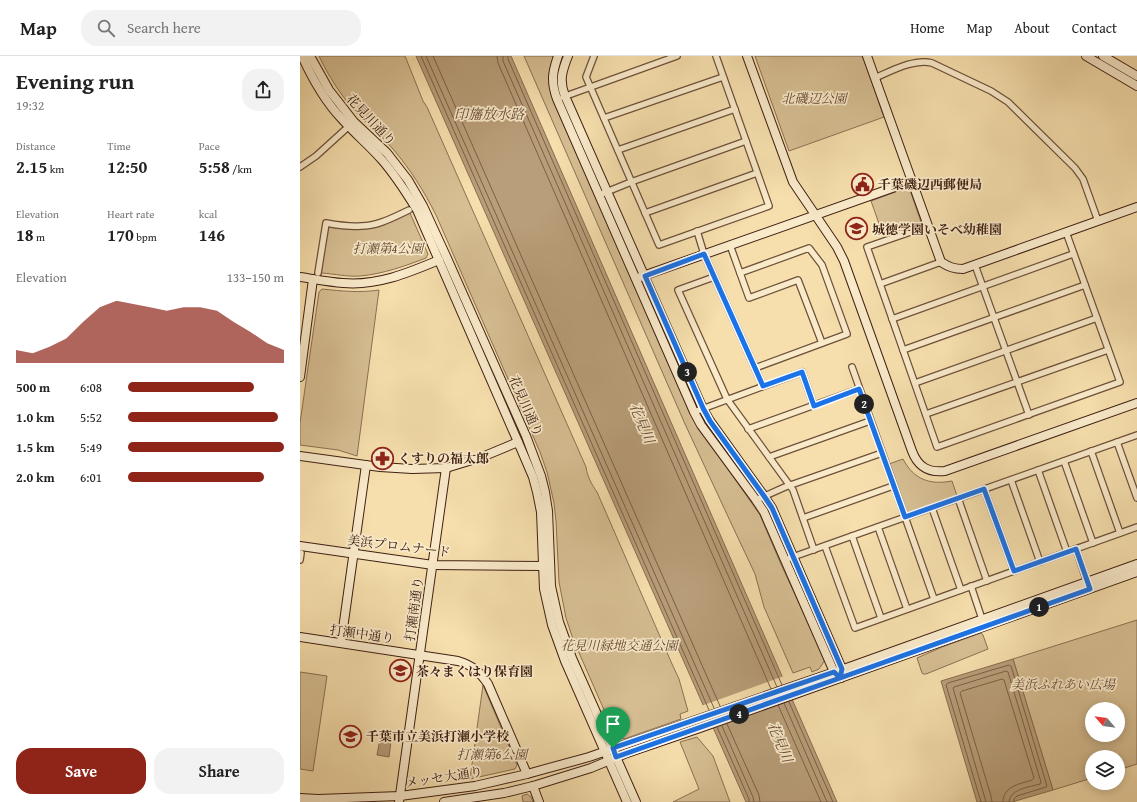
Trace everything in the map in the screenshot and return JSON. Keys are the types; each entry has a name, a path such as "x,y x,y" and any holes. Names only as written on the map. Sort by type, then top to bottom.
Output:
{"street":[{"name":"花見川通り","path":"302,56 310,74 339,117 381,159 402,185 417,210 533,477 540,512 544,589 552,625 565,661 609,750"},
{"name":"花見川通り","path":"310,56 329,90 354,122 387,153 408,180 423,206 526,436 541,476 545,492 548,511 551,586 559,622 609,750 636,802"},
{"path":"558,56 553,68 552,76 554,92 694,412 701,425 764,512 834,672"},
{"path":"568,56 562,76 565,96 703,408 710,421 772,508 841,673"},
{"path":"594,56 586,77 659,245 769,206 716,56"},
{"path":"557,99 677,56"},
{"path":"747,56 793,182 837,247 844,261 914,456 919,464 932,471 945,471 1137,403"},
{"path":"867,56 941,262 948,266 963,269 976,265 1137,207"},
{"path":"1086,56 1137,86"},
{"path":"1103,56 1137,76"},
{"path":"875,78 917,62 927,61 999,96 1013,106 1075,168 1083,179 1098,221"},
{"path":"604,118 723,77"},
{"path":"618,150 735,109"},
{"path":"300,167 316,156 348,127"},
{"path":"599,195 746,141"},
{"path":"645,213 757,174"},
{"path":"635,279 912,181"},
{"path":"300,377 326,223 345,226 362,226 383,221 409,210"},
{"path":"928,226 867,247 938,447 1120,382 1066,232"},
{"path":"697,231 704,254 763,386"},
{"path":"730,245 749,298 798,280 822,343"},
{"path":"740,273 809,248 822,265 847,334 755,368"},
{"path":"892,318 1073,254"},
{"path":"300,277 316,276 344,284 374,282 408,273 439,260"},
{"path":"880,284 941,262"},
{"path":"976,265 1029,415"},
{"path":"714,277 678,290 727,399 793,490 814,550"},
{"path":"903,350 1085,285"},
{"path":"915,383 1097,318"},
{"path":"926,414 1108,350"},
{"path":"852,367 934,599"},
{"path":"694,412 802,372 814,406"},
{"path":"748,429 859,389"},
{"path":"769,457 870,421"},
{"path":"784,560 1137,435"},
{"path":"300,456 380,467 412,469 446,468 482,457 518,442"},
{"path":"1117,442 1137,498"},
{"path":"1091,451 1120,533"},
{"path":"756,500 790,485 882,453"},
{"path":"1064,461 1093,543"},
{"path":"342,643 366,465"},
{"name":"打瀬南通り","path":"400,799 446,468"},
{"path":"1038,470 1067,552"},
{"path":"1011,480 1040,562"},
{"path":"803,518 893,486"},
{"path":"984,489 1014,571"},
{"path":"958,498 987,581"},
{"path":"932,508 961,590"},
{"path":"878,527 908,609"},
{"path":"825,546 855,628 1137,527"},
{"path":"852,536 881,618"},
{"path":"300,549 300,560"},
{"name":"美浜プロムナード","path":"300,549 353,553 433,565 543,566"},
{"path":"1076,549 1089,585"},
{"path":"698,724 1089,585 1137,564"},
{"path":"1089,585 1137,572"},
{"path":"971,586 983,623"},
{"name":"打瀬中通り","path":"300,637 420,654 458,661 474,667 488,684 527,774"},
{"path":"804,686 834,672 841,673"},
{"name":"メッセ大通り","path":"300,798 400,799 475,786 589,757 698,724"},
{"name":"メッセ大通り","path":"444,802 497,794 533,786 591,768 698,724"},
{"name":"花見川通り","path":"613,759 627,802"},
{"path":"533,786 539,802"}],"green space":[{"name":"花見川緑地交通公園","path":"319,56 405,56 423,101 427,107 586,467 587,474 597,492 679,679 688,711 680,714 681,719 624,739 615,735 573,639 566,618 559,582 554,503 547,472 540,452 427,197 411,172 393,149 354,110 344,97 330,77"},
{"path":"524,56 554,56 550,78 553,100 555,100 695,421 760,515 825,660 819,669 812,672 810,667 793,673 764,607 755,574 685,424"},
{"name":"北磯辺公園","path":"755,56 863,56 884,117 789,151"},
{"path":"906,188 910,190 921,225 884,238 871,201"},
{"name":"打瀬第4公園","path":"410,213 428,254 426,258 394,269 369,275 351,276 321,272 327,227 353,229 375,227"},
{"path":"646,286 696,401 694,400 644,287"},
{"path":"322,289 358,292 379,290 357,456 338,450 300,445 300,423 319,292"},
{"path":"903,459 912,472 923,479 937,482 952,481 957,496 908,513 906,512 889,464"},
{"name":"美浜ふれあい広場","path":"1137,620 1137,764 1125,768 1125,750 1085,750 1085,780 1053,790 1013,659"},
{"path":"981,633 988,649 926,674 922,673 917,658"},
{"path":"300,672 327,676 313,771 300,769"},
{"name":"打瀬第6公園","path":"483,685 517,765 515,769 470,779"},
{"path":"697,737 713,756 730,802 673,802 699,789 680,742"},
{"path":"527,794 531,797 533,802 523,802 522,796"}],"water":[{"name":"印旛放水路","path":"416,56 511,56 837,802 746,802"},
{"path":"1013,659 1053,790 1012,802 977,802 941,681"},
{"path":"381,733 392,734 389,757 377,755"}],"pier":[{"path":"784,676 794,699 711,729 701,706"}],"place":[{"name":"千葉磯辺西郵便局","path":"863,184"},
{"name":"城徳学園いそべ幼稚園","path":"857,229"},
{"name":"くすりの福太郎","path":"382,458"},
{"name":"茶々まくはり保育園","path":"400,671"},
{"name":"千葉市立美浜打瀬小学校","path":"350,736"}],"route":[{"path":"613,748 616,757 840,678 842,669 772,508 710,421 645,276 704,254 763,386 802,372 814,406 859,389 905,517 984,489 1014,571 1076,549 1090,589 840,678 834,672 613,748"}],"water label":[{"name":"花見川","path":"642,423"},
{"name":"花見川","path":"780,742"}]}
